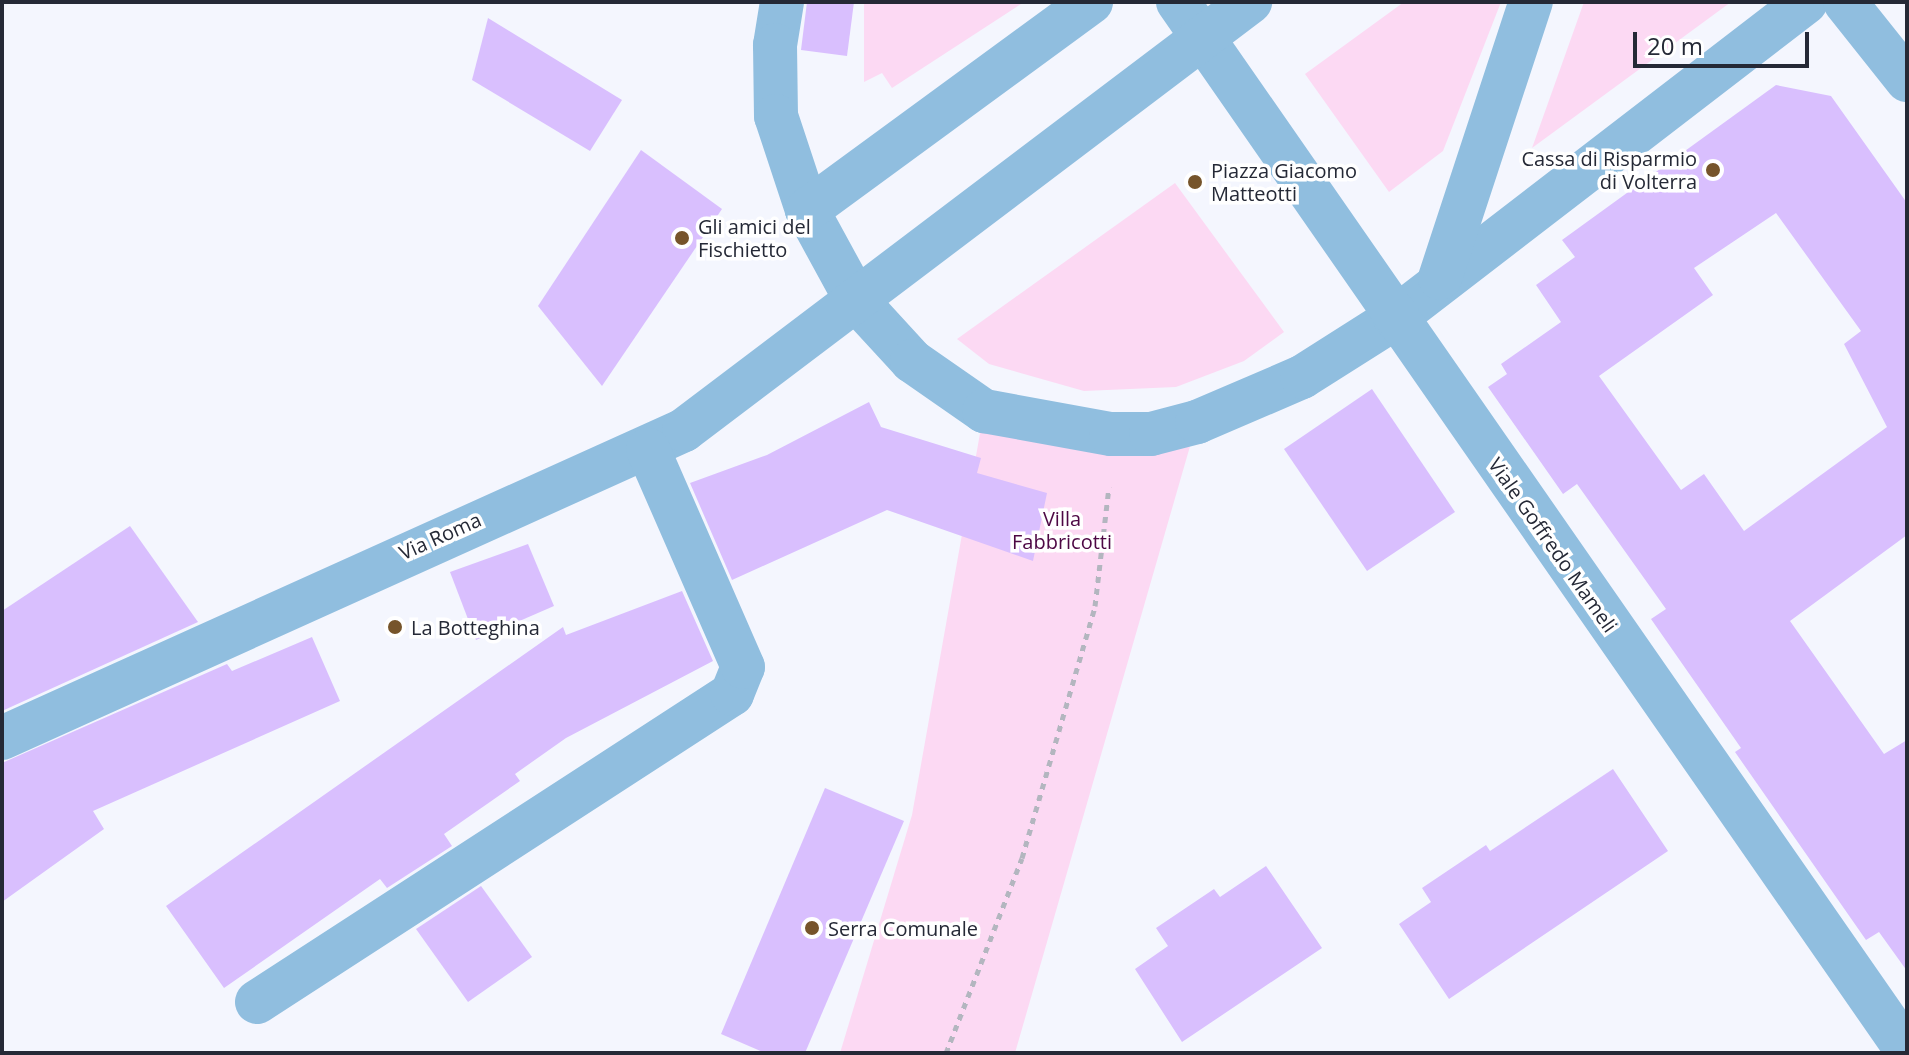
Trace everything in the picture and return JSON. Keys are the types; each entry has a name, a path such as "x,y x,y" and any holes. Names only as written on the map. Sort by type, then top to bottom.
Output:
{"street":[{"path":"782,2 775,45 776,116 807,210 856,300 912,361 984,411 1111,434 1151,434 1247,403 1302,377 1395,318 1440,278 1806,2"},
{"path":"807,210 1091,2"},
{"path":"856,300 1191,19 1250,2"},
{"path":"1440,278 1531,2"},
{"path":"1845,2 1907,80"},
{"name":"Viale Goffredo Mameli","path":"1191,19 1395,318 1907,1051"},
{"name":"Via Roma","path":"2,738 452,530 648,450 856,300"},
{"path":"257,1002 732,694 743,667 648,450"}],"path":[{"path":"946,1053 1022,858 1095,606 1111,434"}],"green space":[{"path":"864,2 1024,2 892,88 882,73 864,82"},
{"path":"1404,2 1501,2 1443,151 1389,192 1305,74"},
{"path":"1584,2 1731,2 1532,148"},
{"path":"1175,183 1284,332 1244,361 1176,387 1084,391 989,364 957,339"},
{"name":"Villa Fabbricotti","path":"984,411 1197,422 1015,1053 840,1053 912,815"}],"building":[{"path":"807,2 854,2 847,56 801,50"},
{"path":"488,18 622,100 590,151 472,80"},
{"path":"1776,85 1831,96 1907,203 1907,535 1790,621 1884,754 1907,740 1907,971 1879,932 1866,940 1735,752 1741,748 1651,619 1666,609 1577,484 1563,494 1488,387 1507,374 1501,364 1561,322 1536,285 1575,257 1562,240","holes":["1776,213 1861,331 1844,344 1887,427 1744,531 1704,474 1681,490 1599,376 1713,295 1694,268"]},
{"path":"641,150 722,209 602,386 538,306"},
{"path":"1372,389 1455,512 1367,571 1284,449"},
{"path":"869,402 881,427 981,458 977,473 1047,493 1033,561 887,510 732,580 690,483 767,455"},
{"path":"130,526 198,622 2,711 2,611"},
{"path":"528,544 554,606 476,640 450,572"},
{"path":"682,591 713,661 566,738 515,774 520,781 444,834 452,846 387,888 380,879 224,988 166,906 563,627 566,635"},
{"path":"312,637 340,701 93,811 104,829 2,902 2,763 227,664 232,671"},
{"path":"1613,769 1668,851 1449,999 1399,924 1431,902 1422,888 1486,845 1490,851"},
{"name":"Serra Comunale","path":"825,788 904,821 805,1053 765,1053 721,1034"},
{"path":"1266,866 1322,948 1182,1042 1135,969 1168,946 1156,928 1214,889 1220,897"},
{"path":"481,886 532,957 468,1002 416,929"}],"place":[{"name":"Cassa di Risparmio di Volterra","path":"1713,170"},
{"name":"Piazza Giacomo Matteotti","path":"1195,182"},
{"name":"Gli amici del Fischietto","path":"682,238"},
{"name":"La Botteghina","path":"395,627"},
{"name":"Serra Comunale","path":"812,928"}]}
